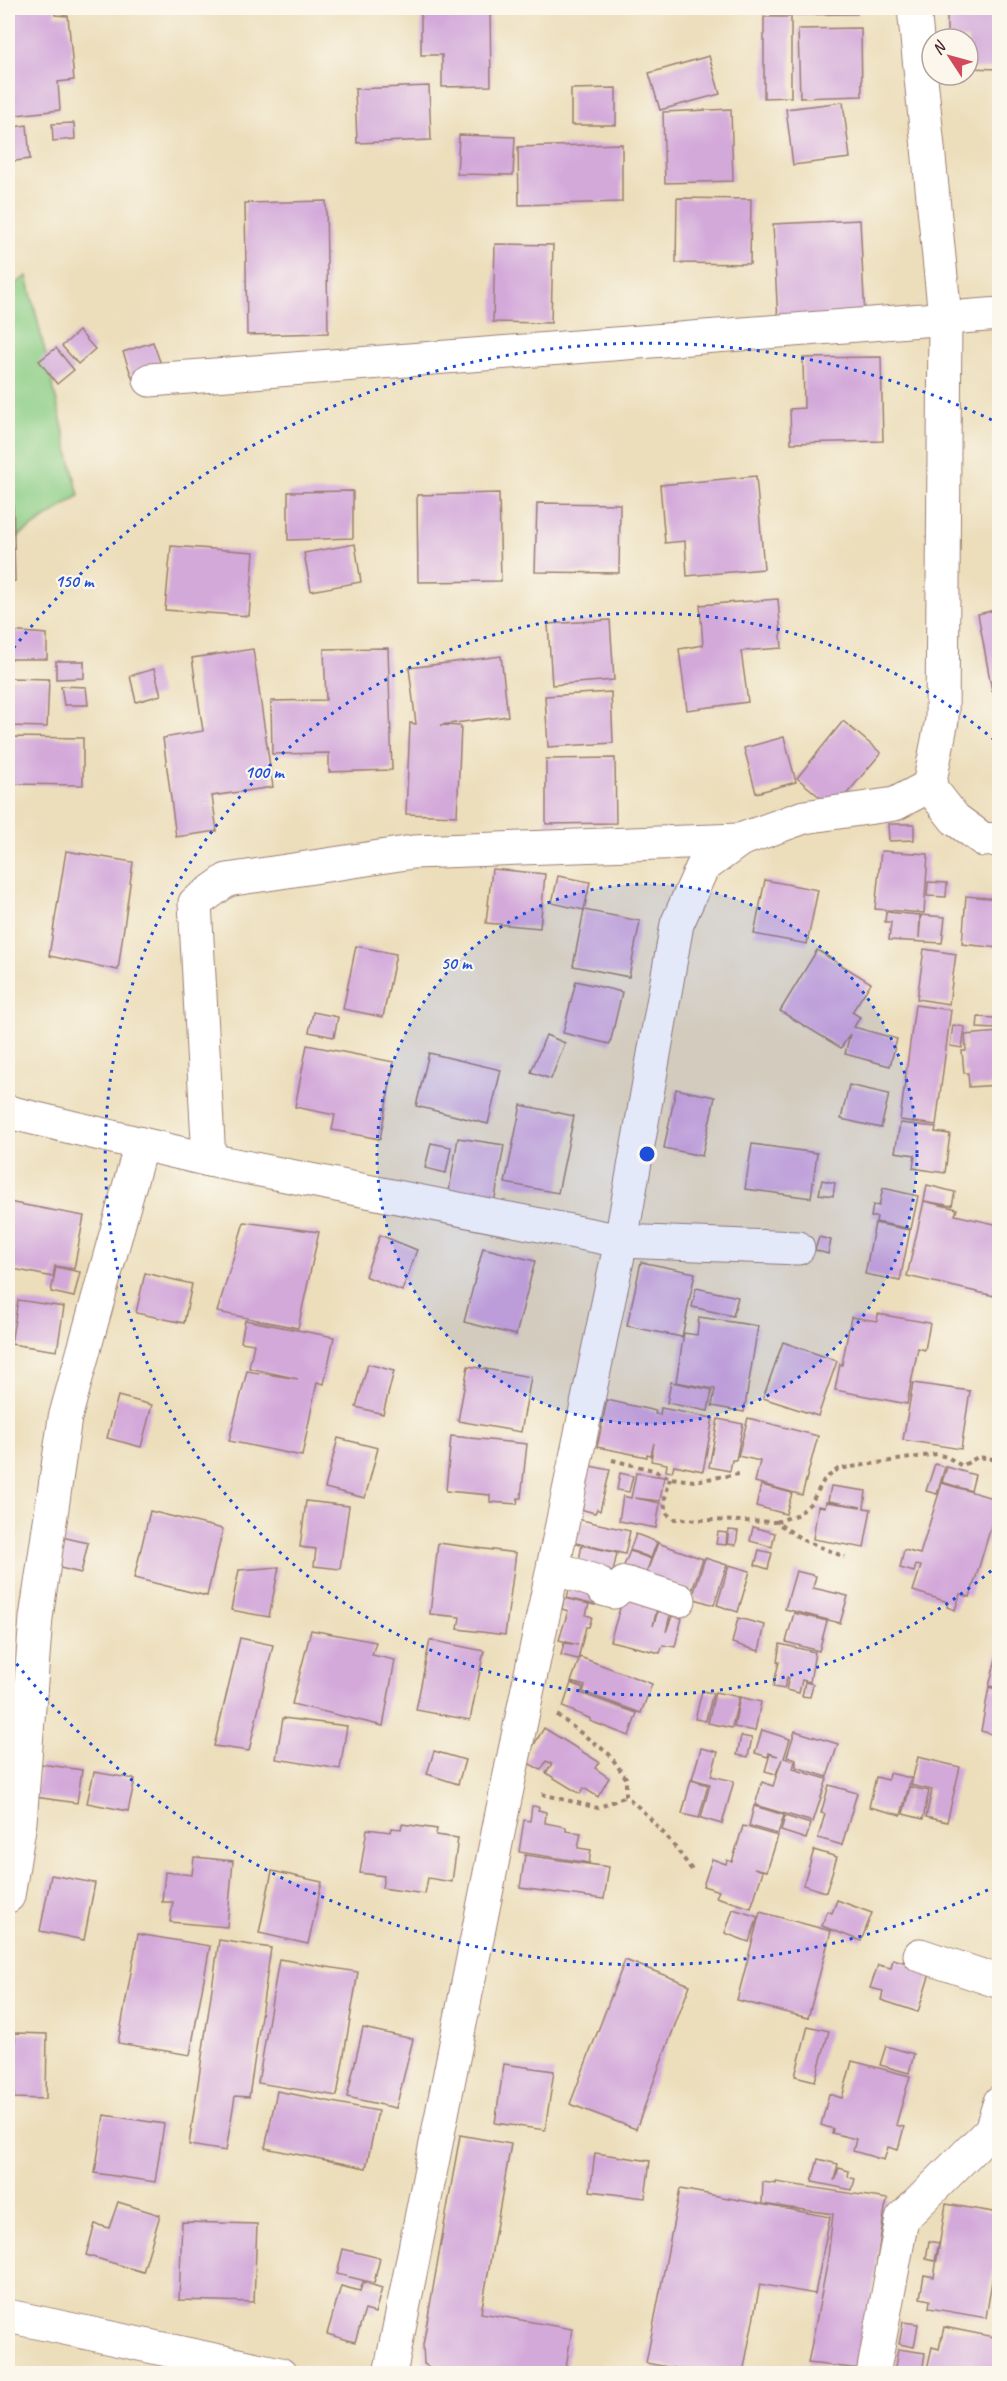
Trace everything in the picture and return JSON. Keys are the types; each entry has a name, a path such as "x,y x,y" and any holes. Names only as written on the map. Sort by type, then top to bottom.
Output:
{"street":[{"path":"914,8 945,317 942,720 929,786"},
{"path":"150,380 999,314"},
{"path":"929,786 956,819 984,840 999,839"},
{"path":"209,1160 195,903 227,880 413,852 740,840 804,818 895,804 929,786"},
{"path":"390,2373 508,1785 555,1568 621,1241 678,924 702,868 740,840"},
{"path":"8,1112 209,1160 621,1241 798,1248"},
{"path":"8,1896 20,1822 36,1618 65,1418 141,1144"},
{"path":"555,1568 597,1582 603,1589 614,1592 624,1583 680,1600"},
{"path":"920,1955 999,1982"},
{"path":"873,2373 902,2219 991,2130 999,2102"},
{"path":"8,2316 279,2373"}],"path":[{"path":"579,1451 653,1470 670,1478 694,1481 739,1474"},
{"path":"670,1478 664,1503 666,1512 674,1519 776,1522 800,1514 811,1503 824,1480 838,1469 937,1455 949,1458 962,1466 978,1457 999,1460"},
{"path":"776,1522 803,1540 845,1557"},
{"path":"525,1703 559,1716 609,1754 626,1778 627,1796 650,1816 675,1845 694,1873"},
{"path":"508,1785 598,1808 627,1796"}],"green space":[{"path":"27,276 79,496 8,543 8,289"}],"building":[{"path":"8,8 55,8 55,15 68,16 74,80 58,82 60,110 8,116"},
{"path":"421,8 490,8 491,86 442,87 442,55 421,55"},
{"path":"771,8 857,8 857,14 771,15"},
{"path":"947,13 999,14 999,69 980,68 980,27 947,27"},
{"path":"764,17 791,17 791,97 764,98"},
{"path":"861,28 862,96 800,98 798,29"},
{"path":"709,56 720,94 660,110 649,73"},
{"path":"429,86 431,140 357,143 355,89"},
{"path":"616,88 616,125 571,125 571,89"},
{"path":"843,102 850,158 793,165 786,109"},
{"path":"731,109 733,181 665,183 663,112"},
{"path":"74,123 75,139 53,141 52,124"},
{"path":"27,125 30,159 8,162 8,128"},
{"path":"459,135 515,137 513,175 457,174"},
{"path":"622,144 622,202 519,205 518,147"},
{"path":"677,198 751,199 750,264 676,263"},
{"path":"326,201 328,333 247,335 245,203"},
{"path":"860,220 865,318 778,323 773,224"},
{"path":"495,244 553,245 551,323 493,322"},
{"path":"79,331 95,349 78,364 62,346"},
{"path":"153,342 163,370 133,380 123,352"},
{"path":"56,348 74,370 57,384 39,361"},
{"path":"881,357 883,441 791,443 790,409 804,408 803,358"},
{"path":"756,476 764,569 687,576 685,541 665,543 660,485"},
{"path":"353,491 353,538 288,540 288,492"},
{"path":"8,492 13,492 15,581 8,582"},
{"path":"499,493 501,581 418,582 417,495"},
{"path":"537,503 620,504 619,573 535,572"},
{"path":"355,544 361,582 311,591 304,553"},
{"path":"171,546 254,552 249,616 165,610"},
{"path":"778,599 782,648 741,651 748,702 687,710 679,649 703,645 700,605"},
{"path":"999,609 999,689 992,691 978,614"},
{"path":"610,620 614,680 552,685 548,624"},
{"path":"8,631 47,634 47,659 8,659"},
{"path":"388,648 392,770 329,772 329,753 272,754 271,701 326,700 324,649"},
{"path":"253,649 273,787 212,796 217,831 176,837 163,738 203,731 192,658"},
{"path":"501,656 508,716 440,725 461,726 457,816 406,814 410,723 416,724 409,668"},
{"path":"56,661 84,661 84,678 56,679"},
{"path":"154,669 161,695 136,702 130,676"},
{"path":"8,678 49,679 47,727 8,726"},
{"path":"61,686 86,687 88,705 64,705"},
{"path":"611,692 613,743 548,747 545,696"},
{"path":"843,721 881,753 834,809 797,778"},
{"path":"8,737 83,738 83,785 8,784"},
{"path":"784,737 796,782 756,793 744,748"},
{"path":"615,758 616,823 546,824 546,759"},
{"path":"888,824 914,824 914,840 889,841"},
{"path":"66,851 133,862 118,970 49,956"},
{"path":"881,851 928,854 924,913 875,909"},
{"path":"492,869 545,874 540,928 486,923"},
{"path":"558,876 590,882 584,910 552,903"},
{"path":"765,880 818,890 807,944 754,934"},
{"path":"928,882 947,883 946,897 927,896"},
{"path":"966,896 999,899 999,948 962,944"},
{"path":"584,910 640,921 629,977 573,966"},
{"path":"886,912 920,915 919,938 921,915 945,917 942,943 889,940 891,922 885,922"},
{"path":"356,946 396,954 383,1017 343,1009"},
{"path":"924,949 956,954 949,1004 917,999"},
{"path":"817,950 871,983 852,1012 860,1017 854,1027 897,1039 890,1066 845,1054 850,1034 841,1048 780,1011"},
{"path":"576,981 622,992 610,1044 563,1033"},
{"path":"915,1005 951,1010 936,1125 900,1120"},
{"path":"313,1012 338,1017 334,1037 309,1032"},
{"path":"978,1017 995,1018 995,1029 977,1028"},
{"path":"953,1025 965,1027 962,1048 950,1046"},
{"path":"999,1032 999,1085 969,1087 968,1073 964,1073 962,1051 966,1051 965,1035"},
{"path":"546,1035 565,1043 551,1079 531,1072"},
{"path":"307,1045 394,1062 380,1139 332,1130 335,1115 295,1107"},
{"path":"429,1053 501,1070 488,1124 416,1106"},
{"path":"849,1085 889,1094 881,1128 841,1119"},
{"path":"676,1089 715,1097 702,1156 664,1148"},
{"path":"521,1105 574,1116 558,1193 505,1183"},
{"path":"900,1123 936,1127 935,1132 950,1134 945,1173 913,1168 915,1155 895,1152"},
{"path":"458,1138 504,1145 494,1204 448,1197"},
{"path":"431,1143 451,1147 446,1173 425,1168"},
{"path":"752,1144 817,1153 811,1198 745,1189"},
{"path":"822,1180 835,1183 833,1196 819,1194"},
{"path":"927,1185 955,1192 952,1206 924,1201"},
{"path":"883,1188 918,1196 911,1229 876,1222 877,1217 871,1217 873,1205 879,1206"},
{"path":"924,1201 957,1209 955,1215 999,1225 999,1297 907,1276"},
{"path":"8,1202 84,1216 74,1269 55,1266 53,1277 8,1268"},
{"path":"244,1222 319,1232 298,1328 217,1312"},
{"path":"875,1223 910,1230 900,1281 865,1274"},
{"path":"380,1235 417,1250 402,1291 365,1276"},
{"path":"819,1237 831,1240 828,1254 815,1250"},
{"path":"483,1248 535,1261 516,1335 464,1322"},
{"path":"641,1262 695,1273 682,1337 627,1326"},
{"path":"56,1267 80,1272 74,1297 51,1292"},
{"path":"145,1273 192,1284 184,1323 136,1313"},
{"path":"696,1288 738,1297 733,1316 692,1307"},
{"path":"18,1300 64,1307 57,1351 11,1344"},
{"path":"878,1314 930,1323 925,1350 918,1348 907,1404 835,1390 851,1317 877,1321"},
{"path":"699,1317 758,1326 744,1412 712,1406 715,1389 676,1382 684,1333 697,1335"},
{"path":"245,1320 334,1337 324,1384 317,1382 302,1456 229,1441 247,1371 298,1379 249,1368 254,1344 241,1342"},
{"path":"783,1342 837,1361 818,1416 763,1398"},
{"path":"368,1364 394,1371 383,1414 356,1407"},
{"path":"468,1366 531,1377 521,1432 458,1421"},
{"path":"671,1382 712,1390 708,1411 667,1403"},
{"path":"913,1383 970,1391 961,1449 903,1440"},
{"path":"118,1396 152,1405 141,1447 107,1438"},
{"path":"607,1400 656,1411 655,1414 660,1415 661,1408 713,1418 703,1471 674,1465 672,1472 666,1471 667,1464 651,1461 654,1443 651,1455 647,1454 647,1457 597,1447"},
{"path":"748,1418 818,1436 802,1495 755,1482 760,1461 738,1456"},
{"path":"718,1419 743,1424 736,1460 732,1460 730,1471 709,1467"},
{"path":"451,1436 527,1444 521,1498 518,1498 517,1504 490,1502 490,1495 446,1491"},
{"path":"338,1438 378,1448 365,1498 325,1488"},
{"path":"935,1464 945,1467 937,1494 926,1491"},
{"path":"590,1466 610,1470 600,1511 597,1509 595,1513 580,1509"},
{"path":"947,1467 975,1475 971,1491 942,1482"},
{"path":"620,1473 633,1476 629,1492 617,1490"},
{"path":"636,1473 664,1477 660,1501 635,1498 660,1503 656,1528 619,1521 623,1496 631,1498"},
{"path":"999,1476 999,1491 996,1490"},
{"path":"942,1483 999,1500 970,1597 960,1594 955,1610 947,1607 948,1602 913,1591 921,1566 916,1565 914,1572 900,1568 904,1550 920,1554"},
{"path":"761,1485 792,1493 786,1514 756,1506"},
{"path":"831,1486 866,1491 864,1508 871,1509 864,1548 813,1539 818,1506 825,1507 826,1502 861,1507 828,1501"},
{"path":"306,1501 349,1506 340,1569 314,1566 316,1549 300,1547"},
{"path":"150,1511 223,1529 207,1596 134,1578"},
{"path":"577,1519 630,1531 625,1554 572,1542"},
{"path":"753,1527 775,1533 772,1547 750,1541"},
{"path":"729,1530 738,1531 736,1545 727,1544"},
{"path":"718,1532 727,1533 726,1545 716,1544"},
{"path":"636,1534 657,1542 651,1558 630,1550"},
{"path":"62,1537 88,1543 81,1573 56,1567"},
{"path":"438,1543 516,1553 505,1635 458,1629 460,1617 430,1614"},
{"path":"658,1543 703,1559 692,1591 623,1568 630,1551 651,1559 646,1574"},
{"path":"582,1545 617,1553 613,1572 578,1565"},
{"path":"759,1550 772,1553 768,1569 755,1565"},
{"path":"705,1558 727,1565 714,1605 692,1598"},
{"path":"729,1565 750,1571 738,1612 717,1605"},
{"path":"279,1567 269,1617 231,1610 239,1570"},
{"path":"796,1571 816,1576 813,1588 848,1596 840,1623 785,1609"},
{"path":"569,1590 598,1590 595,1605 567,1598"},
{"path":"625,1592 659,1600 653,1626 659,1608 671,1611 666,1632 672,1616 682,1618 675,1647 663,1645 660,1653 610,1641"},
{"path":"564,1598 589,1604 586,1615 592,1617 589,1627 586,1627 578,1659 561,1655 564,1643 578,1645 559,1640 568,1611 562,1609"},
{"path":"794,1613 827,1621 819,1651 786,1642"},
{"path":"738,1618 765,1625 759,1651 732,1643"},
{"path":"311,1630 376,1642 372,1655 395,1660 383,1726 292,1704"},
{"path":"240,1638 273,1645 249,1751 214,1746"},
{"path":"430,1640 484,1651 470,1720 416,1710"},
{"path":"780,1644 815,1652 810,1682 802,1680 799,1693 786,1690 789,1678 787,1677 784,1689 773,1687 779,1662 777,1662"},
{"path":"999,1647 999,1688 989,1686"},
{"path":"580,1657 652,1684 641,1713 583,1692 585,1686 571,1682"},
{"path":"805,1682 813,1684 810,1697 802,1696"},
{"path":"571,1683 583,1688 581,1693 583,1694 637,1713 629,1736 590,1721 591,1719 563,1707"},
{"path":"989,1687 999,1690 999,1736 981,1731"},
{"path":"702,1691 713,1693 706,1721 695,1719"},
{"path":"715,1692 739,1697 732,1728 708,1723"},
{"path":"740,1697 761,1702 755,1731 734,1727"},
{"path":"283,1718 347,1726 340,1769 276,1759"},
{"path":"544,1728 599,1762 595,1768 609,1778 598,1797 584,1788 580,1794 546,1773 552,1764 546,1761 541,1770 526,1762"},
{"path":"762,1730 790,1739 784,1758 795,1761 793,1769 827,1779 813,1822 755,1805 762,1782 773,1786 782,1759 776,1774 765,1771 770,1754 778,1756 769,1753 768,1757 755,1753"},
{"path":"795,1731 838,1744 827,1777 796,1767 796,1759 787,1756"},
{"path":"741,1736 752,1738 748,1757 737,1755"},
{"path":"701,1748 718,1752 711,1776 734,1781 722,1824 701,1818 710,1784 692,1779"},
{"path":"434,1751 465,1760 458,1784 427,1774"},
{"path":"918,1757 960,1767 947,1822 926,1817 932,1790 911,1785"},
{"path":"41,1764 82,1770 77,1803 35,1797"},
{"path":"94,1772 135,1779 128,1811 87,1803"},
{"path":"889,1773 911,1778 901,1815 869,1807 876,1777 888,1780"},
{"path":"691,1780 708,1785 699,1818 682,1814"},
{"path":"829,1785 857,1793 842,1845 818,1838 825,1814 821,1813"},
{"path":"910,1787 929,1791 923,1819 903,1814"},
{"path":"532,1806 539,1807 538,1810 546,1812 545,1823 566,1827 566,1831 581,1833 578,1848 591,1850 589,1863 519,1852 524,1820 530,1821"},
{"path":"754,1806 784,1815 778,1834 749,1826"},
{"path":"785,1816 811,1824 806,1839 781,1831"},
{"path":"402,1824 437,1829 436,1835 458,1838 452,1882 428,1878 425,1894 382,1888 384,1876 360,1873 367,1829 391,1832 392,1828 401,1829"},
{"path":"743,1826 778,1836 767,1871 754,1868 763,1871 751,1908 716,1897 719,1891 703,1886 712,1859 726,1864 727,1860 732,1862"},
{"path":"814,1850 837,1857 826,1892 803,1885"},
{"path":"525,1855 609,1867 604,1899 520,1888"},
{"path":"194,1857 233,1861 227,1927 170,1922 173,1902 162,1902 165,1872 192,1875"},
{"path":"272,1871 322,1882 308,1944 259,1933"},
{"path":"51,1875 95,1883 84,1940 40,1931"},
{"path":"837,1900 872,1913 861,1941 822,1926 827,1911 832,1913"},
{"path":"733,1909 758,1917 749,1942 725,1933"},
{"path":"760,1912 831,1931 808,2018 737,2000"},
{"path":"138,1934 210,1946 190,2055 118,2043"},
{"path":"219,1940 271,1948 249,2097 235,2096 226,2151 189,2145"},
{"path":"279,1959 358,1972 337,2096 258,2083"},
{"path":"893,1959 931,1970 918,2012 881,2000 883,1991 870,1988 878,1965 891,1968"},
{"path":"625,1960 690,1985 636,2129 570,2104"},
{"path":"808,2026 829,2031 815,2081 795,2076"},
{"path":"363,2028 413,2039 396,2108 347,2097"},
{"path":"15,2033 47,2034 46,2099 14,2098"},
{"path":"886,2046 914,2054 909,2073 880,2065"},
{"path":"852,2061 910,2076 896,2125 904,2127 898,2150 888,2147 884,2160 853,2151 856,2139 832,2133 833,2129 821,2125 829,2094 842,2098"},
{"path":"504,2064 554,2071 545,2130 495,2123"},
{"path":"277,2091 378,2111 366,2168 265,2148"},
{"path":"104,2115 164,2124 155,2182 95,2173"},
{"path":"460,2135 511,2144 481,2313 572,2329 565,2373 439,2373 424,2364 423,2345"},
{"path":"595,2153 650,2161 645,2198 590,2191"},
{"path":"818,2159 838,2164 834,2181 839,2168 849,2171 848,2177 855,2179 852,2190 812,2182"},
{"path":"763,2182 888,2199 861,2369 808,2363 827,2265 833,2214 762,2204"},
{"path":"680,2189 830,2217 815,2294 760,2284 743,2373 700,2373 646,2363"},
{"path":"118,2202 160,2215 143,2272 86,2255 95,2224 109,2228"},
{"path":"946,2204 999,2213 999,2237 986,2318 929,2308 930,2300 920,2298 924,2275 934,2277"},
{"path":"182,2222 257,2224 254,2302 179,2300"},
{"path":"929,2241 939,2243 935,2261 926,2259"},
{"path":"343,2249 380,2258 374,2283 337,2274"},
{"path":"363,2282 382,2288 375,2313 365,2310 355,2342 327,2334 341,2286 360,2291"},
{"path":"903,2322 918,2324 914,2347 899,2344"},
{"path":"944,2327 999,2338 999,2373 926,2373 932,2347 939,2349"},
{"path":"898,2349 925,2353 922,2373 894,2373"},
{"path":"653,2367 680,2372 680,2373 652,2373"}]}
